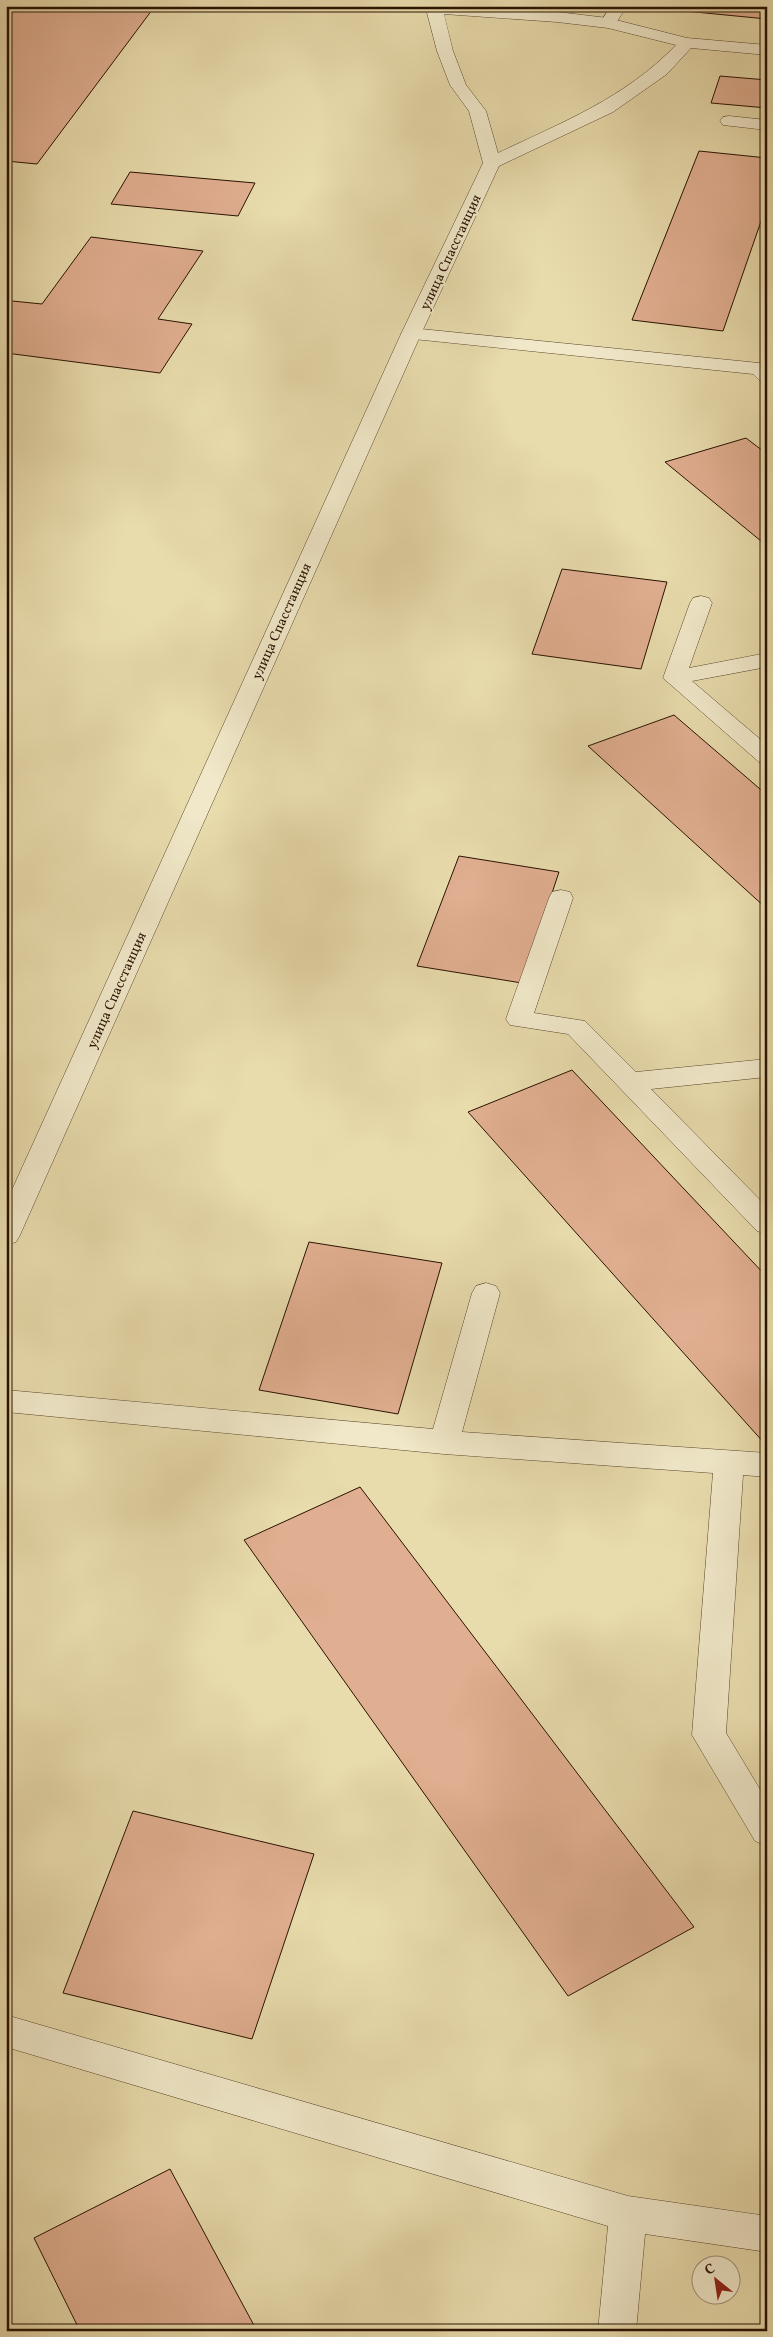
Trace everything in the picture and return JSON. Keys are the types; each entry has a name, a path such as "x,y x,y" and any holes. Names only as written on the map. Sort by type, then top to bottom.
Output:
{"street":[{"path":"608,24 619,6"},
{"path":"687,43 661,70 607,108 492,163 477,111 458,85 445,51 435,8 557,17 608,24 687,43 767,50"},
{"path":"729,121 767,125"},
{"name":"улица Спасстанция","path":"6,1234 411,334 492,163"},
{"path":"411,334 764,366"},
{"path":"674,678 701,603"},
{"path":"674,678 767,660"},
{"path":"674,678 767,757"},
{"path":"561,898 519,1019 576,1027 767,1224"},
{"path":"629,1082 767,1068"},
{"path":"444,1442 486,1293"},
{"path":"6,1401 444,1442 767,1465"},
{"path":"729,1462 709,1736 767,1831"},
{"path":"6,2031 628,2214 767,2234"},
{"path":"617,2331 628,2214"}],"building":[{"path":"6,6 155,6 37,164 6,161"},
{"path":"767,6 767,19 643,7"},
{"path":"720,76 767,80 767,108 711,103"},
{"path":"699,151 767,158 767,204 723,331 632,320"},
{"path":"130,172 255,183 238,216 111,204"},
{"path":"91,237 203,251 158,319 192,324 160,373 6,353 6,308 12,301 42,304"},
{"path":"746,438 767,454 767,546 665,462"},
{"path":"562,569 667,582 641,669 532,654"},
{"path":"674,715 767,795 767,909 588,746"},
{"path":"459,856 559,872 522,983 417,966"},
{"path":"572,1070 767,1277 767,1443 765,1444 468,1112"},
{"path":"309,1242 442,1263 398,1414 259,1390"},
{"path":"360,1487 694,1927 568,1996 244,1540"},
{"path":"133,1811 314,1854 252,2039 63,1993"},
{"path":"170,2169 257,2331 80,2331 34,2238"}]}
